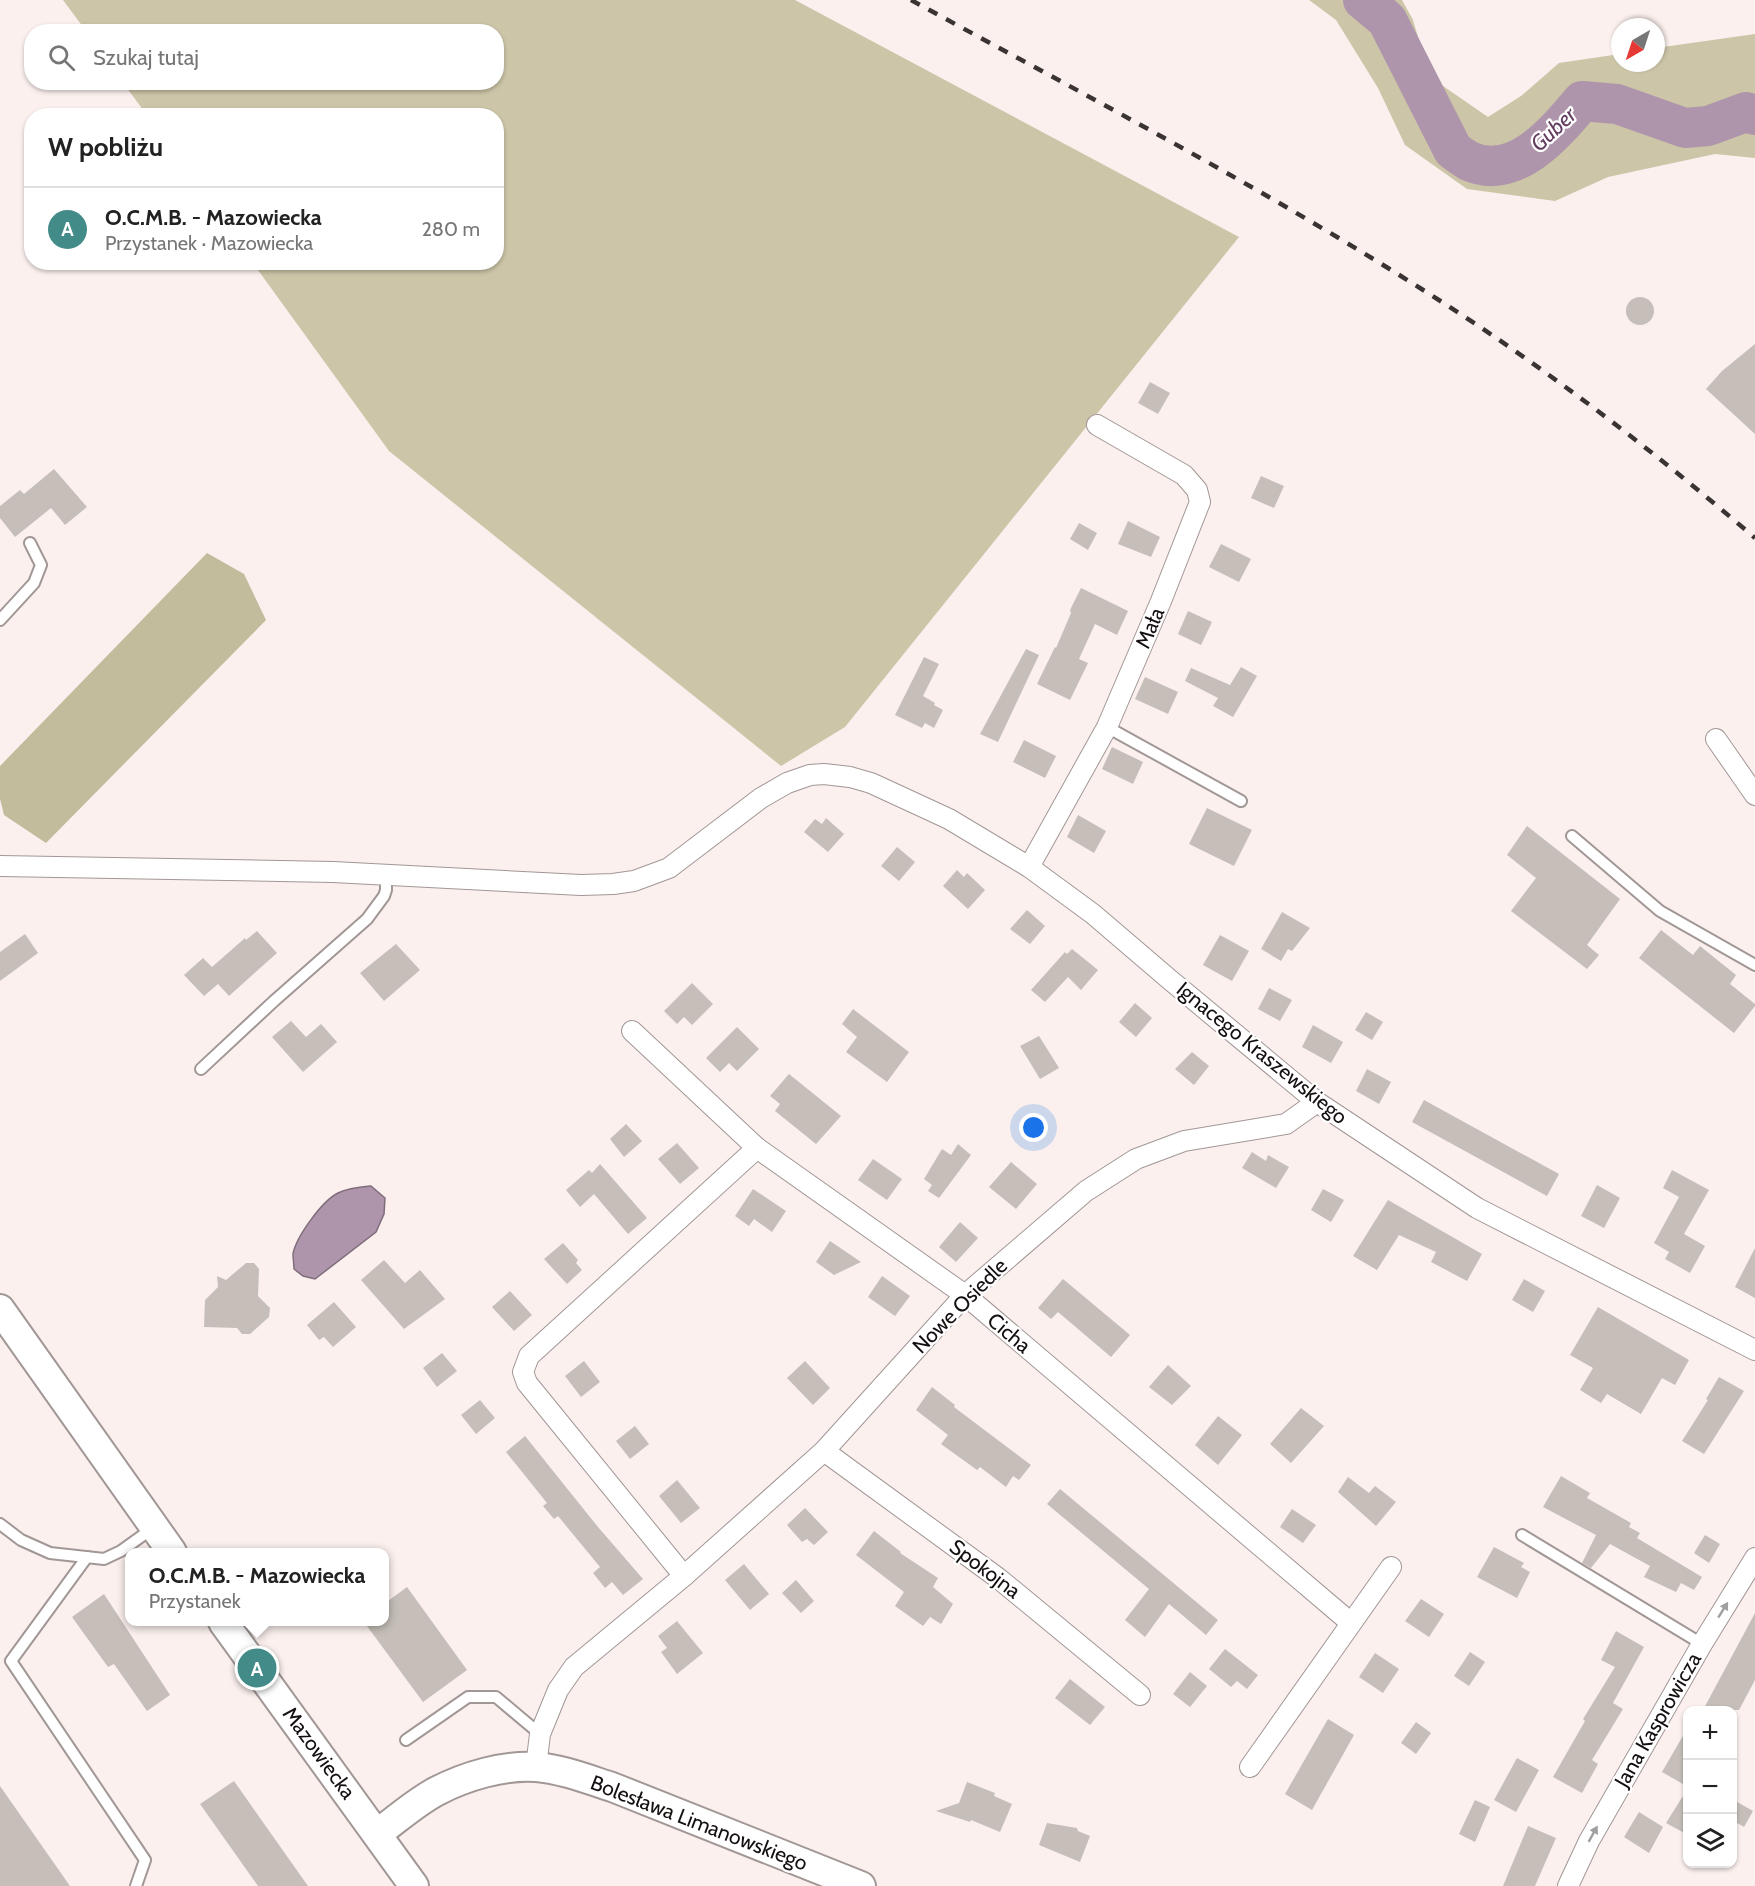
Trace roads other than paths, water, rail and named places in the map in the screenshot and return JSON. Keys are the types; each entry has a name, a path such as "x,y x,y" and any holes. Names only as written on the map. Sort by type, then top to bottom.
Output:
{"main road":[{"path":"0,1309 169,1548"},
{"name":"Mazowiecka","path":"226,1626 414,1886"},
{"path":"377,1834 430,1795 462,1779 499,1770 536,1767"},
{"name":"Bolesława Limanowskiego","path":"536,1767 570,1774 612,1787 861,1886"}],"street":[{"name":"Mała","path":"1029,867 1107,727 1200,502 1197,490 1184,475 1097,425"},
{"path":"1716,739 1755,795"},
{"name":"Ignacego Kraszewskiego","path":"0,866 386,874 613,885 634,881 669,868 761,798 786,783 810,775 850,777 871,783 949,819 1029,867 1094,914 1317,1102 1477,1208 1755,1350"},
{"name":"Cicha","path":"632,1031 757,1148 965,1295 1351,1623"},
{"name":"Nowe Osiedle","path":"536,1767 540,1734 558,1690 574,1667 684,1576 824,1451 965,1295 1086,1191 1136,1159 1184,1141 1286,1124 1317,1102"},
{"path":"684,1576 527,1383 523,1372 529,1356 757,1148"},
{"name":"Spokojna","path":"824,1451 998,1578 1140,1695"},
{"name":"Jana Kasprowicza","path":"1568,1886 1589,1841 1702,1644 1755,1558"},
{"path":"1250,1767 1391,1567"}],"lane":[{"path":"0,620 34,583 41,565 30,543"},
{"path":"1107,727 1241,801"},
{"path":"1572,836 1660,911 1755,965"},
{"path":"201,1069 274,1000 367,919 384,897 386,874"},
{"path":"0,1524 21,1540 50,1553 104,1559 125,1549"},
{"path":"126,1548 154,1527"},
{"path":"1522,1535 1702,1644"},
{"path":"87,1557 11,1661 145,1860 136,1886"},
{"path":"406,1740 468,1697 496,1697 540,1734"}],"waterway":[{"name":"Guber","path":"1363,0 1387,20 1453,150 1469,161 1486,166 1502,165 1533,150 1547,139 1582,101 1617,104 1685,128 1708,126 1746,112 1755,115"}],"railway":[{"path":"911,0 1259,191 1328,231 1462,315 1538,367 1612,422 1755,538"}],"place":[{"name":"O.C.M.B. - Mazowiecka","path":"257,1668"}]}
